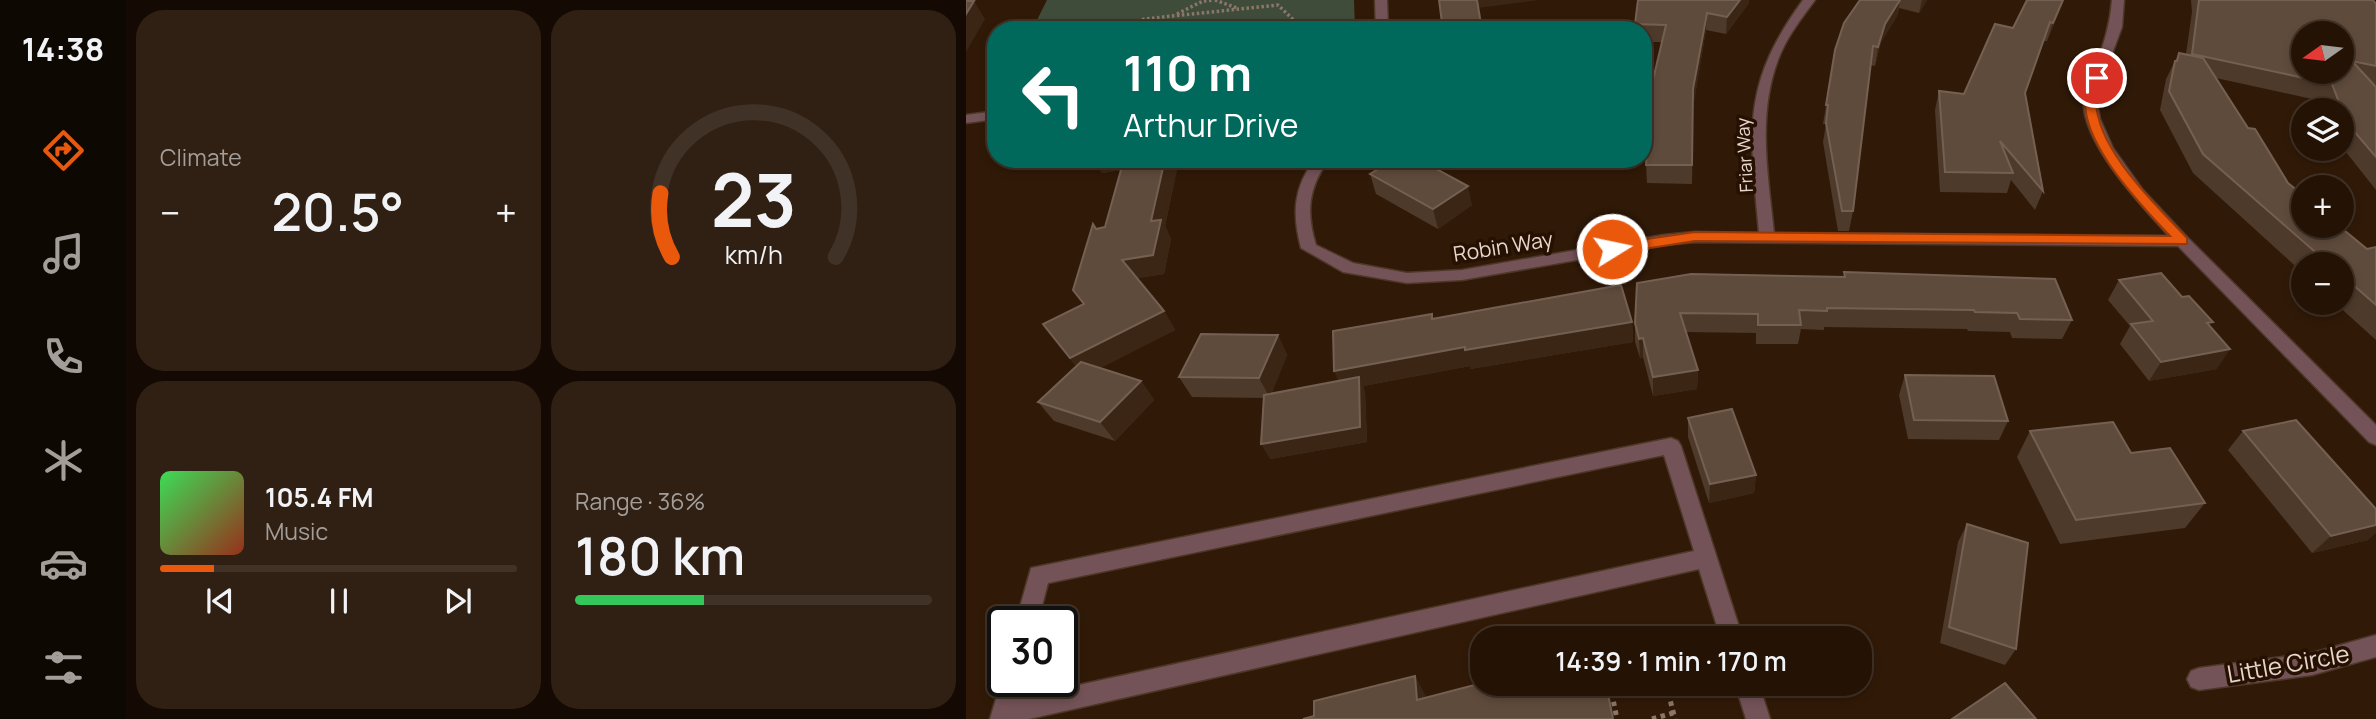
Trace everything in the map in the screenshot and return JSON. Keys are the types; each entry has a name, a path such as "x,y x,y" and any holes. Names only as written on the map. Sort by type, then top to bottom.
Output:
{"street":[{"path":"1381,0 1382,21"},
{"name":"Friar Way","path":"1767,237 1757,131 1762,84 1779,42 1810,0"},
{"path":"2118,0 2116,27 2090,97 2093,119 2106,148 2138,193 2182,241 2376,437"},
{"path":"966,119 987,116"},
{"name":"Robin Way","path":"1314,168 1302,196 1301,221 1309,248 1349,268 1407,278 1462,275 1663,240 1767,237 2182,241"},
{"path":"1031,606 1039,575 1671,446 1728,626"},
{"path":"1007,697 1002,716 1707,558"},
{"name":"Little Circle","path":"2199,679 2312,664 2376,646"},
{"path":"1751,696 1758,719"}],"path":[{"path":"1173,15 1203,1 1214,0 1239,9"},
{"path":"1141,21 1173,15 1278,5 1295,21"},
{"path":"1612,696 1617,719"},
{"path":"1652,719 1674,716 1669,696"}],"green space":[{"path":"1047,0 1354,0 1355,21 1036,21"}],"building":[{"path":"1439,0 1477,0 1480,21 1442,21"},
{"path":"1638,0 1740,0 1727,17 1707,13 1693,89 1692,165 1652,165 1652,84 1666,25 1652,25 1652,21 1635,21"},
{"path":"1860,0 1900,0 1885,24 1878,47 1873,46 1853,211 1842,211 1826,123 1826,105 1835,50 1844,23"},
{"path":"2027,0 2063,0 2053,23 2050,22 2025,93 2043,191 2000,141 2013,173 1945,172 1939,91 1964,94 1995,24 2013,28"},
{"path":"2199,0 2373,0 2376,4 2376,66 2354,61 2354,21 2291,21 2291,75 2192,54"},
{"path":"966,1 974,1 966,14"},
{"path":"2179,53 2203,58 2248,128 2255,129 2291,185 2291,231 2203,154 2169,91"},
{"path":"2354,63 2376,87 2376,157 2354,131 2354,98 2337,98 2332,84 2354,84"},
{"path":"1121,168 1163,168 1151,221 1161,220 1153,255 1122,260 1164,311 1070,358 1043,324 1084,304 1073,290 1093,224 1096,229 1105,227"},
{"path":"1380,168 1435,168 1468,186 1433,209 1370,174"},
{"path":"2299,238 2354,238 2367,249 2376,247 2376,305 2354,286 2354,252 2315,252"},
{"path":"1844,272 2055,279 2072,320 2020,319 2017,313 1974,310 1827,308 1827,311 1799,310 1801,325 1758,325 1758,314 1680,313 1698,370 1653,377 1643,338 1639,339 1635,323 1637,283 1691,274 1845,277"},
{"path":"2161,273 2182,297 2189,296 2213,322 2207,323 2230,349 2161,362 2131,324 2153,321 2119,280"},
{"path":"1621,285 1632,322 1465,350 1465,347 1334,371 1333,331 1432,314 1432,319"},
{"path":"1201,334 1278,335 1259,378 1179,377"},
{"path":"1081,362 1141,381 1100,422 1038,402"},
{"path":"1905,375 1994,376 2008,421 1914,420"},
{"path":"1359,377 1360,427 1261,444 1264,395"},
{"path":"1732,409 1756,475 1710,484 1688,418"},
{"path":"2296,420 2376,509 2376,525 2331,536 2243,431"},
{"path":"2113,422 2131,453 2170,448 2205,503 2076,520 2030,431"},
{"path":"1967,524 2028,543 2016,649 1949,627"},
{"path":"1415,676 1417,700 1470,686 1470,696 1608,696 1613,719 1303,719 1314,716 1314,701"},
{"path":"2005,683 2036,719 1952,719"}],"route":[{"path":"1612,249 1695,237 2182,241 2138,193 2106,148 2093,119 2090,97 2097,78"}]}
